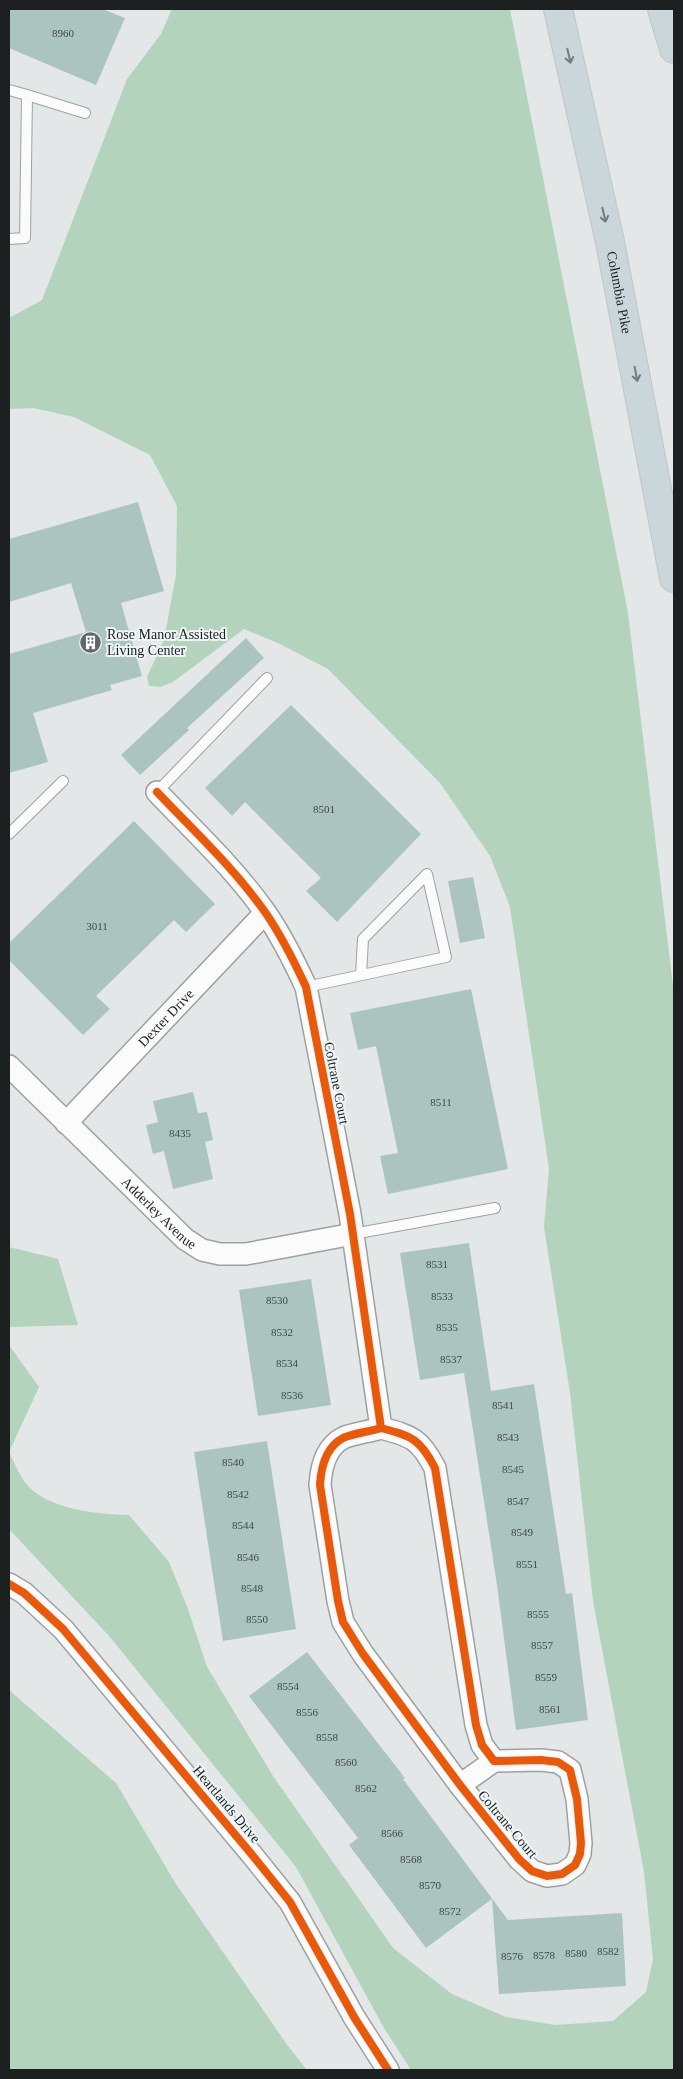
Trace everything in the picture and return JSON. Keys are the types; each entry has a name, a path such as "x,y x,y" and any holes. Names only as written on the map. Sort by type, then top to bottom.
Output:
{"highway":[{"name":"Columbia Pike","path":"558,9 610,242 674,578"},
{"path":"662,9 674,49"}],"street":[{"name":"Coltrane Court","path":"157,792 238,877 265,913 306,986 353,1234 381,1428 343,1438 328,1452 321,1467 320,1485 343,1622 363,1654 460,1785 519,1859 532,1871 547,1876 562,1874 575,1865 580,1854 581,1843 576,1799 570,1770 558,1762 541,1760 494,1761"},
{"name":"Dexter Drive","path":"66,1122 265,913"},
{"name":"Adderley Avenue","path":"9,1066 185,1239 202,1250 220,1254 246,1254 353,1234"},
{"path":"381,1428 409,1436 426,1450 435,1468 476,1724 482,1745 494,1761 460,1785"},
{"name":"Heartlands Drive","path":"9,1584 24,1593 63,1629 290,1902 354,2017 388,2070"}],"lane":[{"path":"9,90 86,113"},
{"path":"9,239 25,238 27,95"},
{"path":"157,792 267,678"},
{"path":"9,834 63,781"},
{"path":"306,986 362,975 446,957 427,874 363,939 362,975"},
{"path":"353,1234 495,1208"}],"green space":[{"path":"172,9 510,9 628,613 674,994 674,2070 411,2070 384,2028 296,1867 110,1637 9,1529 9,1452 25,1482 38,1494 49,1501 75,1509 129,1515 169,1562 188,1609 207,1667 273,1776 393,1948 452,1994 506,2017 555,2025 613,2021 646,1992 653,1959 644,1872 593,1601 570,1393 544,1227 549,1169 510,907 490,856 440,783 328,669 278,643 244,629 173,682 160,687 149,686 147,677 164,640 176,575 177,506 150,455 74,417 33,408 9,409 9,318 42,300 127,79 161,34"},
{"path":"9,1247 58,1259 78,1325 9,1327"},
{"path":"9,1345 39,1387 9,1452"},
{"path":"9,1690 116,1783 176,1884 288,2046 307,2070 9,2070"}],"building":[{"path":"9,9 102,9 125,18 96,85 9,48"},
{"name":"Rose Manor Assisted Living Center","path":"138,502 164,591 121,603 142,676 110,685 112,690 33,713 48,762 9,773 9,654 86,632 71,583 9,602 9,539"},
{"path":"246,638 264,658 187,728 189,730 140,775 121,755"},
{"path":"291,705 421,834 337,922 306,891 321,878 245,802 232,816 205,788"},
{"path":"134,821 215,904 186,932 174,920 96,996 110,1009 83,1035 9,960 9,943"},
{"path":"473,877 485,938 460,943 448,881"},
{"path":"471,989 508,1169 388,1194 380,1156 398,1153 376,1046 358,1050 350,1013"},
{"path":"193,1092 198,1113 207,1112 213,1140 205,1142 213,1179 173,1189 164,1151 153,1154 146,1125 158,1122 153,1101"},
{"path":"469,1243 491,1391 534,1384 566,1594 572,1593 588,1720 516,1730 497,1585 464,1373 420,1380 400,1253"},
{"path":"311,1279 331,1405 258,1416 239,1290"},
{"path":"267,1441 296,1629 223,1641 194,1452"},
{"path":"307,1652 405,1778 403,1779 508,1920 622,1913 626,1986 499,1994 492,1899 426,1948 349,1845 358,1838 249,1696"}],"cycle path":[{"path":"157,792 213,850 253,896 282,939 306,987 350,1214 381,1428 414,1440 425,1451 435,1468 476,1725 482,1745 494,1761 541,1760 558,1762 570,1770 577,1799 581,1843 580,1854 575,1865 562,1874 547,1876 532,1871 519,1859 460,1785 363,1654 343,1622 320,1485 322,1471 329,1452 337,1442 347,1436 381,1428"},
{"path":"9,1584 24,1593 63,1629 290,1902 354,2017 388,2070"}],"place":[{"name":"Rose Manor Assisted Living Center","path":"91,642"}]}
